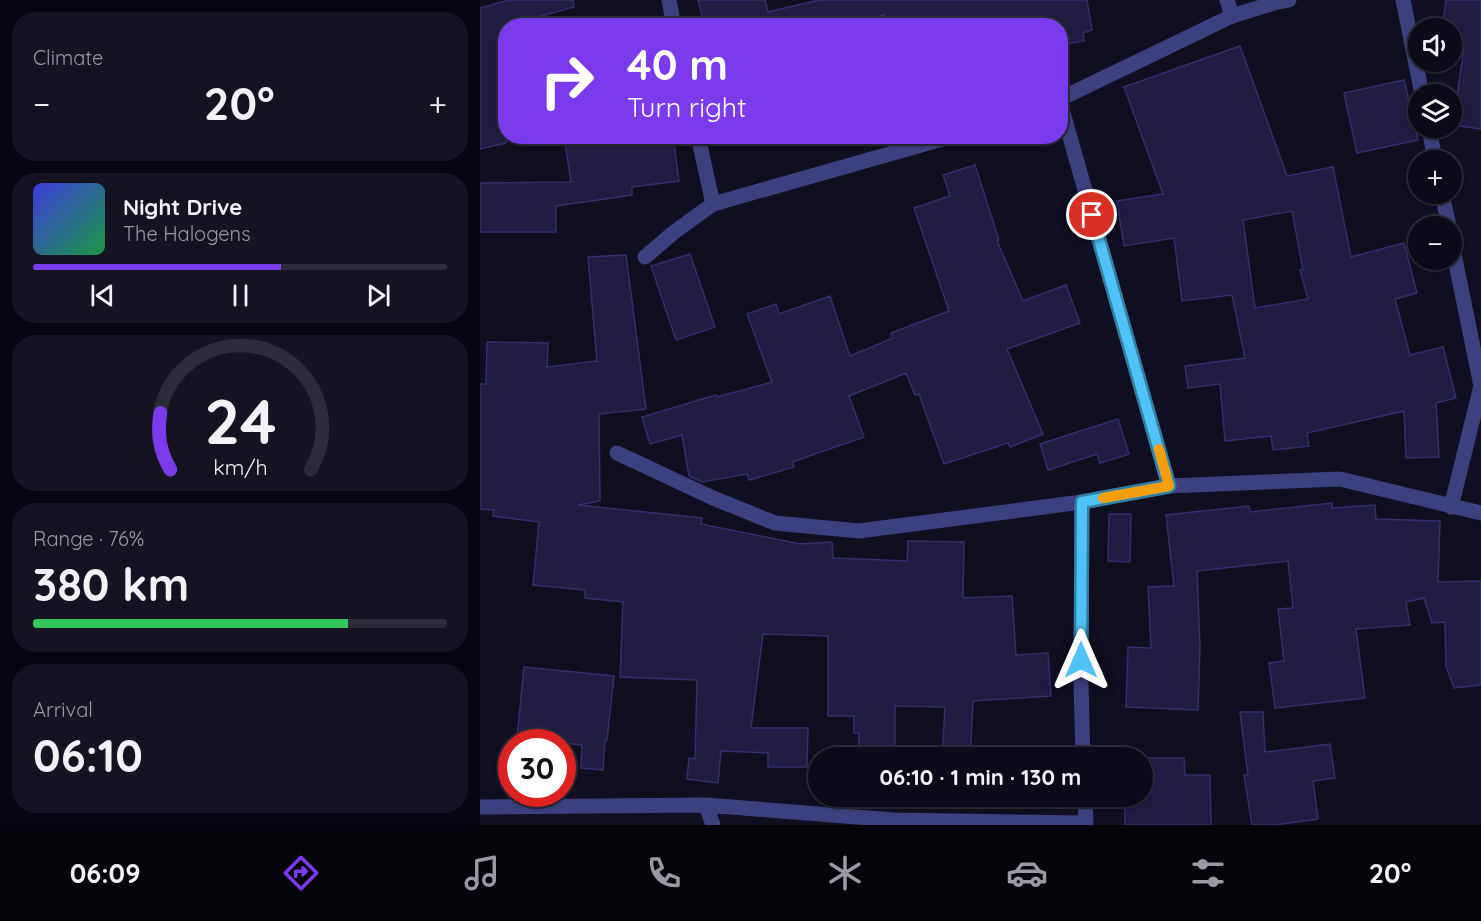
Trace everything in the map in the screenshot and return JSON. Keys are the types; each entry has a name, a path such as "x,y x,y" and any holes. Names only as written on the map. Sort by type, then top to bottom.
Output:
{"street":[{"path":"669,0 672,18"},
{"path":"1227,0 1232,16"},
{"path":"1068,97 1232,16 1288,0"},
{"path":"1403,0 1420,84"},
{"path":"1068,129 1169,486"},
{"path":"700,144 713,204"},
{"path":"645,257 713,204 924,144"},
{"path":"1451,507 1481,386 1457,270"},
{"path":"616,453 713,498 775,523 859,531 1082,502 1169,486 1340,479 1481,513"},
{"path":"1082,502 1083,747"},
{"path":"480,807 706,805 894,820 1086,824 1085,807"},
{"path":"706,805 713,825"}],"building":[{"path":"509,0 573,0 574,7 534,18 498,18 498,144 502,144 480,149 480,8"},
{"path":"698,0 765,0 768,12 819,0 1087,0 1092,30 1083,33 1084,41 1068,44 1068,18 885,18 884,15 872,18 703,18"},
{"path":"1446,0 1481,0 1481,129 1462,126 1462,84 1459,84 1464,47 1462,47 1462,18 1443,18"},
{"path":"1240,46 1287,176 1333,167 1351,257 1404,243 1408,270 1411,270 1417,293 1395,299 1410,355 1443,347 1456,398 1436,403 1439,457 1406,458 1404,411 1307,433 1309,446 1273,450 1271,436 1225,441 1220,384 1188,388 1185,366 1245,358 1232,295 1182,301 1174,238 1124,246 1117,201 1163,194 1124,87","holes":["1292,211 1303,270 1300,270 1308,299 1255,308 1243,220"]},
{"path":"1404,80 1408,97 1408,138 1418,138 1418,140 1357,153 1344,93"},
{"path":"565,144 674,144 679,181 632,187 632,195 556,206 556,232 480,232 480,183 571,182"},
{"path":"975,165 999,240 997,241 1023,301 1066,285 1080,323 1007,349 1043,434 1010,447 1008,443 944,464 919,394 915,395 906,373 849,396 864,437 792,462 794,467 749,480 747,474 702,482 689,476 682,435 650,444 642,417 716,395 717,397 772,382 747,314 776,304 779,314 830,296 850,356 893,338 891,333 949,311 914,208 950,196 943,175"},
{"path":"690,254 715,327 676,340 651,266"},
{"path":"626,255 646,409 599,414 600,501 578,505 702,518 701,524 800,544 832,542 833,558 907,561 908,541 964,542 963,598 1012,596 1016,655 1048,653 1051,696 973,701 971,747 943,747 945,707 895,706 895,747 859,747 859,733 854,733 854,716 828,716 828,636 763,634 751,728 808,728 807,767 768,767 768,753 721,751 718,783 687,779 689,758 695,759 697,680 620,677 623,602 585,598 585,590 533,585 539,522 493,516 494,510 480,509 480,384 486,384 487,342 548,343 547,367 597,361 588,257"},
{"path":"1118,419 1129,454 1100,463 1097,454 1048,470 1040,444"},
{"path":"1332,503 1332,508 1375,505 1376,519 1440,521 1438,582 1481,581 1481,685 1454,688 1446,666 1445,622 1432,623 1424,598 1406,602 1410,625 1356,629 1365,698 1275,708 1269,663 1284,661 1278,609 1293,608 1288,561 1197,571 1200,646 1198,710 1126,707 1128,647 1151,648 1148,587 1174,586 1166,515 1249,506 1250,512"},
{"path":"1109,514 1131,514 1130,562 1108,561"},
{"path":"524,667 614,676 603,770 581,768 582,745 576,744 576,729 518,729"},
{"path":"1240,712 1263,712 1265,752 1330,744 1335,778 1313,781 1318,819 1274,825 1252,825 1244,775 1248,775"},
{"path":"1153,758 1184,758 1185,775 1210,775 1211,825 1125,825 1125,807 1153,807"}],"slow traffic":[{"path":"1103,498 1169,486 1159,449"}],"route":[{"path":"1081,660 1082,502 1169,486 1092,215"}]}
